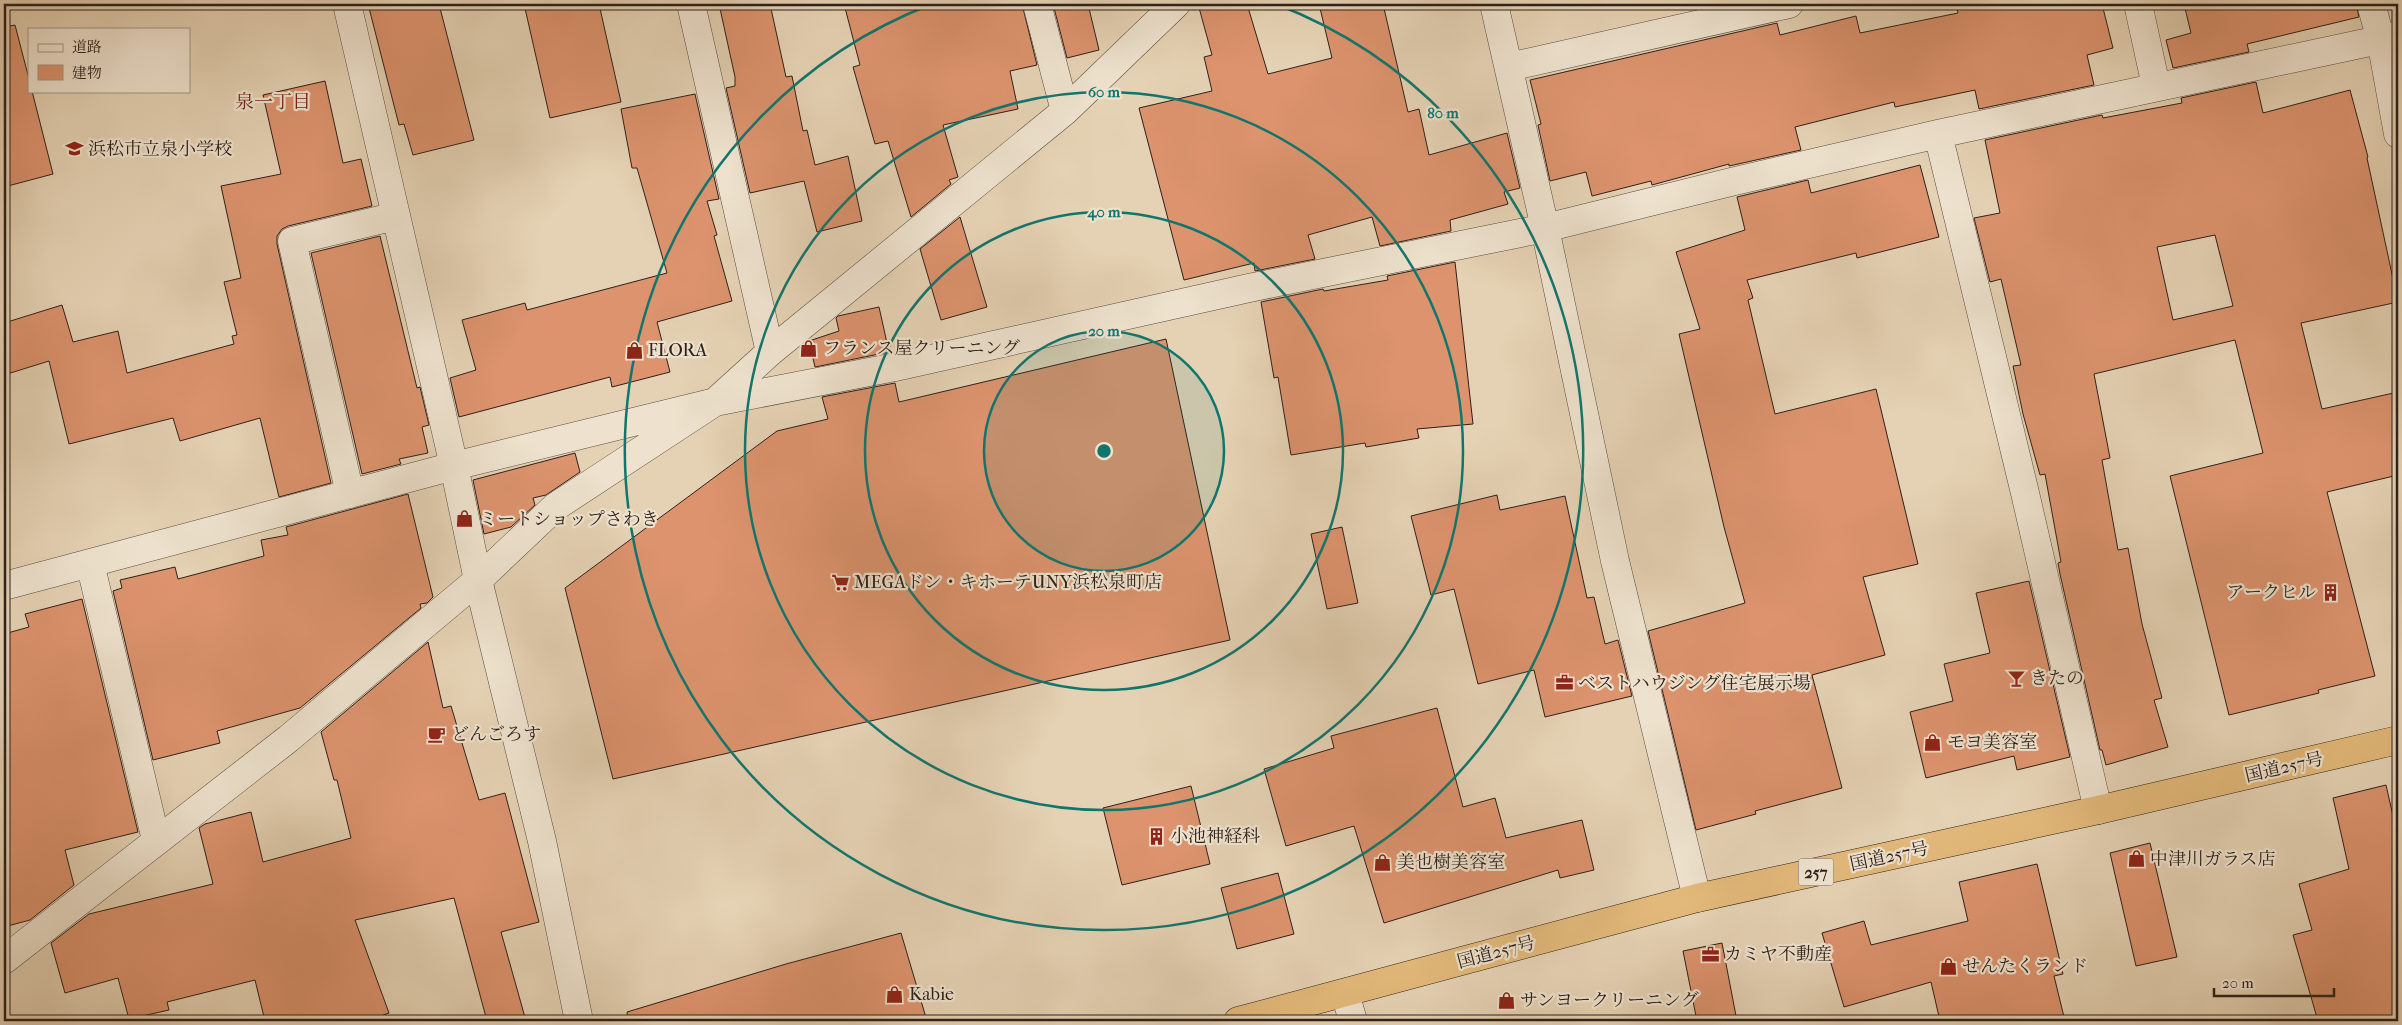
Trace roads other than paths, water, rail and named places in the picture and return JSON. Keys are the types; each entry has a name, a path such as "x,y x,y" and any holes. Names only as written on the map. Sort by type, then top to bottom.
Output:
{"highway":[{"name":"国道257号","path":"1238,1021 1697,898 2098,810 2398,740"}],"street":[{"path":"347,4 454,466 478,580 542,841 579,1021"},
{"path":"691,4 770,352"},
{"path":"1037,4 1065,110"},
{"path":"4,960 288,739 478,580 555,507 715,402 770,352 1065,110 1176,4"},
{"path":"1494,4 1545,228 1615,561 1697,898"},
{"path":"1509,67 1789,4"},
{"path":"2138,4 2156,86"},
{"path":"2371,4 2390,38 2398,134"},
{"path":"4,586 454,466 715,402 895,367 1249,288 1545,228 1938,134 2156,86 2390,38"},
{"path":"1938,134 2025,492 2098,810"},
{"path":"350,494 292,241 396,216"},
{"path":"90,564 156,840"},
{"path":"1345,993 1353,1021"}],"place":[{"name":"浜松市立泉小学校","path":"74,149"},
{"name":"フランス屋クリーニング","path":"809,348"},
{"name":"FLORA","path":"634,350"},
{"name":"ミートショップさわき","path":"465,519"},
{"name":"MEGAドン・キホーテUNY浜松泉町店","path":"840,582"},
{"name":"アークヒル","path":"2330,592"},
{"name":"きたの","path":"2016,678"},
{"name":"ベストハウジング住宅展示場","path":"1564,683"},
{"name":"どんごろす","path":"437,734"},
{"name":"モヨ美容室","path":"1933,742"},
{"name":"小池神経科","path":"1156,836"},
{"name":"中津川ガラス店","path":"2136,859"},
{"name":"美也樹美容室","path":"1383,862"},
{"name":"カミヤ不動産","path":"1710,954"},
{"name":"せんたくランド","path":"1948,966"},
{"name":"Kabie","path":"895,994"},
{"name":"サンヨークリーニング","path":"1506,1000"}],"district":[{"name":"泉一丁目","path":"273,101"}]}
